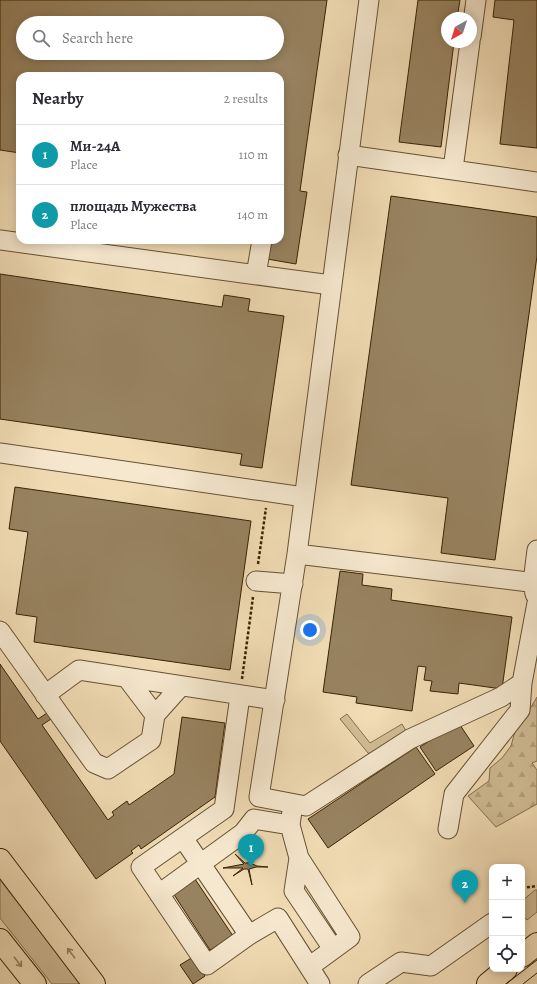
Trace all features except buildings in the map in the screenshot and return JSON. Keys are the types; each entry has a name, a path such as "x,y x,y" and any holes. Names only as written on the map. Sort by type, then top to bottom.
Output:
{"main road":[{"path":"0,860 94,984"},
{"path":"0,940 35,984"},
{"path":"488,984 502,972"}],"lane":[{"path":"368,0 298,554 259,797 306,806 410,739 501,698 522,683"},
{"path":"474,12 476,0"},
{"path":"453,169 469,48"},
{"path":"348,154 537,182"},
{"path":"0,240 16,241"},
{"path":"51,244 331,285"},
{"path":"256,275 261,244"},
{"path":"0,453 304,497"},
{"path":"298,554 536,588 537,550"},
{"path":"256,581 293,584"},
{"path":"448,829 454,794 520,710 522,683 537,603"},
{"path":"0,631 94,763 108,769 151,740 155,715 181,686"},
{"path":"45,695 79,670 240,696 275,700"},
{"path":"126,678 155,715"},
{"path":"240,696 224,809 141,868 206,965 249,935 278,918 320,984"},
{"path":"293,804 290,825 299,858 294,891 333,949 309,967"},
{"path":"158,894 244,833 254,819 290,825"},
{"path":"183,838 249,935"},
{"path":"368,984 402,962 431,966 489,925"}],"path":[{"path":"525,888 537,886"}],"green space":[{"path":"537,697 537,761 532,763 537,770 537,804 496,827 468,796 489,781 490,768 502,758 511,746 518,720 528,712"},
{"path":"347,714 370,743 402,724 409,736 376,755 368,753 340,719"},
{"path":"0,880 81,984 52,984 0,918"},
{"path":"537,890 537,912 527,920 525,918 525,898"}],"tram line":[{"path":"506,984 537,960"},
{"path":"523,984 537,973"}],"place":[{"name":"Ми-24А","path":"251,867"},
{"name":"площадь Мужества","path":"465,903"}]}
